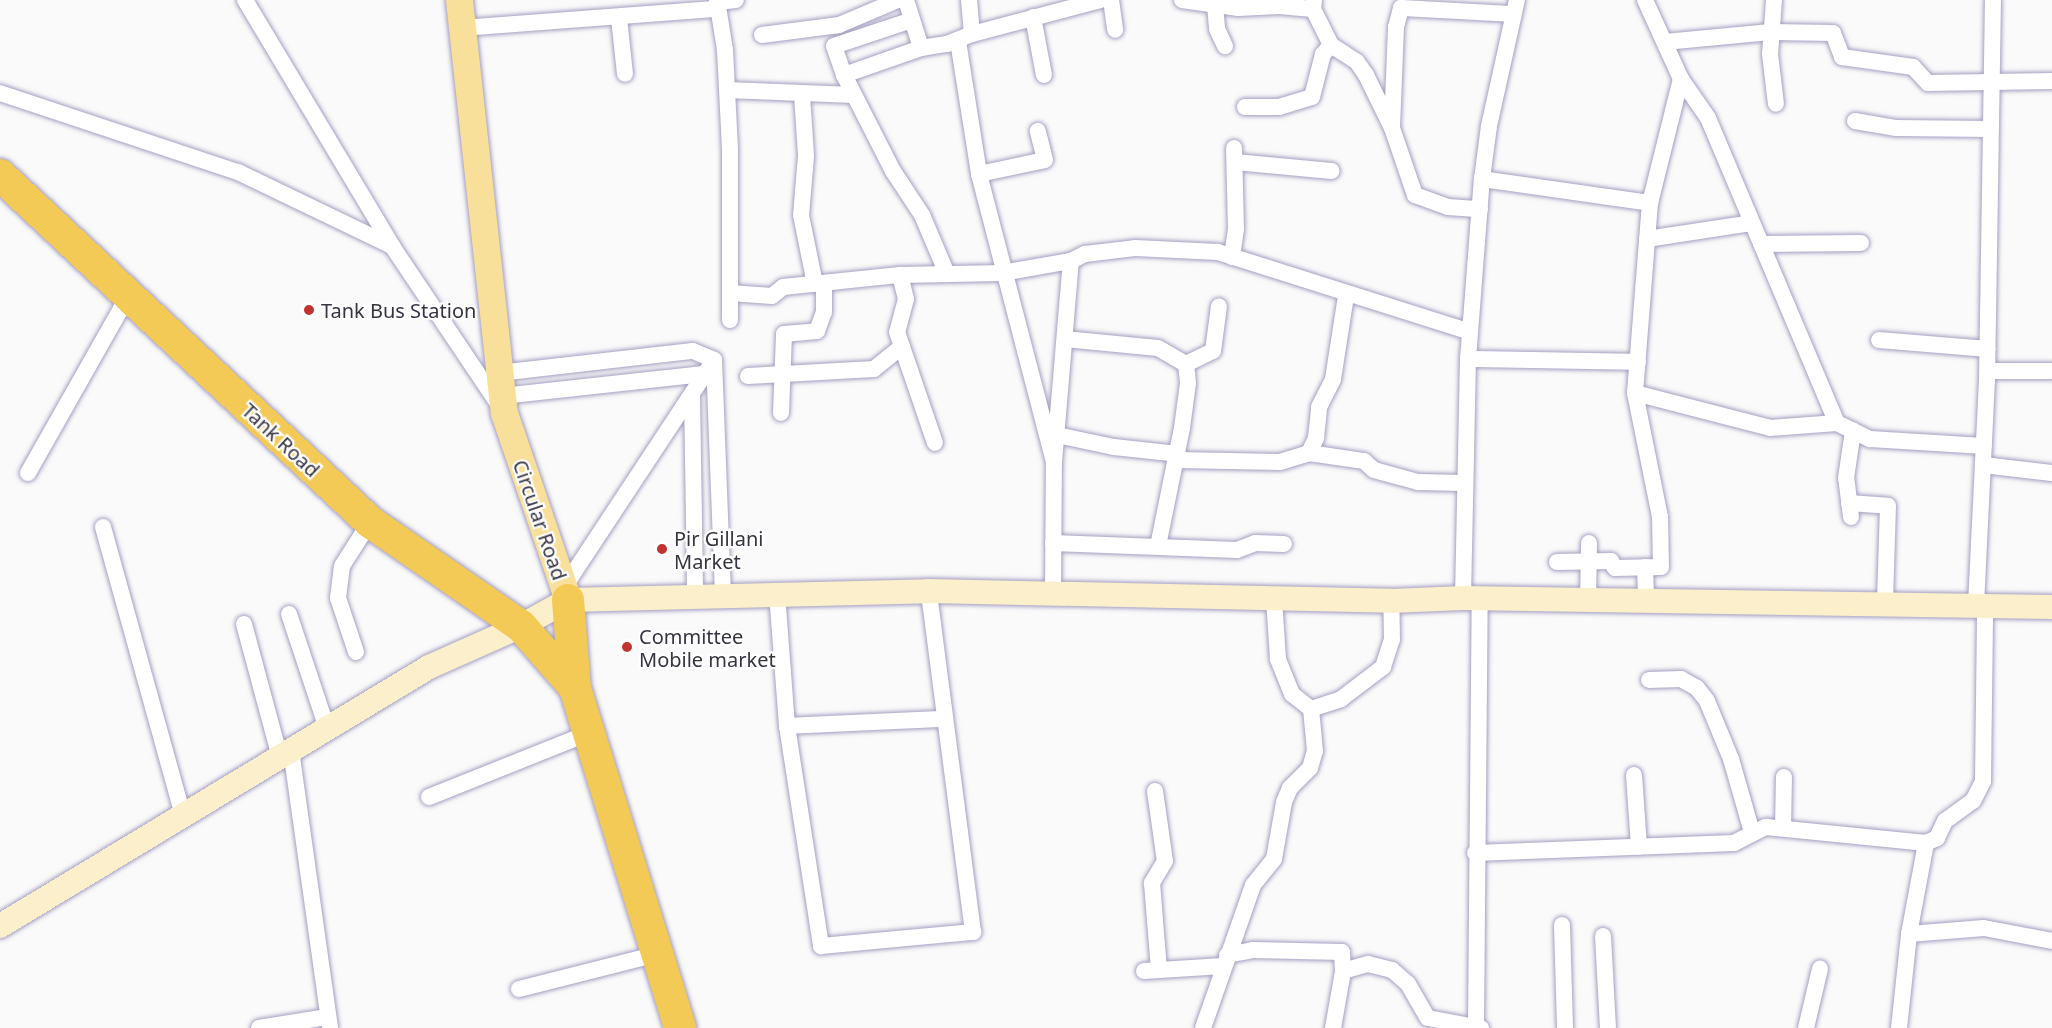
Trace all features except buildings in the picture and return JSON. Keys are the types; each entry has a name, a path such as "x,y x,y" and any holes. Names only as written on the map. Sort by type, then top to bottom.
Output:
{"highway":[{"name":"Tank Road","path":"0,175 370,522 521,626 575,688"},
{"name":"Circular Road","path":"565,594 575,688 680,1028"}],"main road":[{"name":"Circular Road","path":"459,0 502,394 565,594"},
{"path":"0,926 429,667 521,626 565,594 695,596 929,591 1392,601 1471,599 2052,607"}],"street":[{"path":"245,0 392,246 502,394"},
{"path":"462,28 619,18 642,8 717,4 736,0"},
{"path":"762,35 839,25 898,0"},
{"path":"906,0 921,48"},
{"path":"969,0 965,38 979,174 1002,273 1054,462"},
{"path":"844,75 921,48 1101,0"},
{"path":"1111,0 1115,30"},
{"path":"1182,0 1215,5 1313,5 1331,45 1357,62 1392,128 1415,195 1448,207 1480,208"},
{"path":"1645,0 1682,79 1708,118 1837,423"},
{"path":"1774,0 1771,32 1776,104"},
{"path":"1475,853 1734,843 1766,826 1926,843 1937,838 1945,821 1973,801 1983,781 1981,605 1983,465 1988,371 1992,0"},
{"path":"717,4 727,90 730,320"},
{"path":"1215,5 1217,29 1225,46"},
{"path":"1343,971 1368,964 1392,970 1408,984 1428,1018 1450,1025 1479,1027 1471,599 1464,483 1468,359 1482,179 1514,7 1401,8 1396,27 1392,128"},
{"path":"1034,17 1044,75"},
{"path":"619,18 624,74"},
{"path":"912,20 834,46 844,75 893,171 922,215 947,274"},
{"path":"1665,42 1771,32 1833,33 1842,57 1913,67 1928,83 1992,80 2052,81"},
{"path":"1245,107 1279,106 1312,97 1323,54 1331,45"},
{"path":"1557,562 1611,561 1615,568 1661,567 1660,517 1635,393 1650,203 1682,79"},
{"path":"727,90 802,95 854,95"},
{"path":"0,93 238,172 392,246"},
{"path":"781,413 784,334 817,331 824,312 819,283 801,215 806,156 802,95"},
{"path":"1855,121 1896,128 1991,129"},
{"path":"979,174 1045,160 1038,131"},
{"path":"1232,257 1236,229 1234,155 1332,171"},
{"path":"1482,179 1650,203"},
{"path":"1647,239 1751,223"},
{"path":"1761,244 1860,243"},
{"path":"730,293 772,296 783,287 819,283 900,275 1002,273 1071,261 1084,254 1135,248 1218,252 1346,296 1470,332"},
{"path":"1053,593 1054,462 1071,261"},
{"path":"900,275 906,298 897,332 935,443"},
{"path":"28,473 128,296"},
{"path":"1309,453 1316,438 1319,407 1333,380 1346,296"},
{"path":"1186,364 1214,351 1219,306"},
{"path":"1065,339 1158,348 1186,364"},
{"path":"1879,340 1988,349"},
{"path":"748,376 874,369 902,346"},
{"path":"502,394 693,351 709,367 723,595"},
{"path":"1468,359 1638,362"},
{"path":"1158,546 1177,457 1188,383 1186,364"},
{"path":"502,394 709,367"},
{"path":"565,594 709,367"},
{"path":"1988,371 2052,371"},
{"path":"1635,393 1770,428 1837,423 1870,439 1984,446"},
{"path":"692,394 695,596"},
{"path":"1852,431 1846,478 1850,510 1888,506 1885,604"},
{"path":"1057,435 1177,457 1280,462 1309,453 1364,461 1374,470 1418,482 1464,483"},
{"path":"1983,465 2052,473"},
{"path":"356,652 338,598 342,566 370,522"},
{"path":"103,527 183,815"},
{"path":"1053,543 1237,550 1255,543 1284,544"},
{"path":"1588,602 1589,543"},
{"path":"1645,567 1646,603"},
{"path":"777,593 787,726 821,946 973,932 943,719 929,591"},
{"path":"1203,1028 1253,885 1274,859 1290,788 1310,768 1315,751 1311,709 1292,694 1278,659 1274,598"},
{"path":"1311,709 1341,699 1383,667 1392,640 1392,601"},
{"path":"289,614 327,728"},
{"path":"244,624 285,753 328,1022 259,1028"},
{"path":"1649,680 1682,679 1697,688 1707,701 1728,748 1752,832"},
{"path":"787,726 943,719"},
{"path":"429,797 589,733"},
{"path":"1634,775 1639,847"},
{"path":"1783,828 1784,777"},
{"path":"1155,791 1165,861 1152,883 1151,970 1225,961 1264,950 1342,952 1343,971 1333,1028"},
{"path":"1899,1028 1909,934 1926,843"},
{"path":"1562,925 1565,1028"},
{"path":"1909,934 1984,928 2052,940"},
{"path":"1603,936 1608,1028"},
{"path":"519,989 657,954"},
{"path":"1806,1028 1820,969"}],"place":[{"name":"Tank Bus Station","path":"309,310"},
{"name":"Pir Gillani Market","path":"662,549"},
{"name":"Committee Mobile market","path":"627,647"}]}
